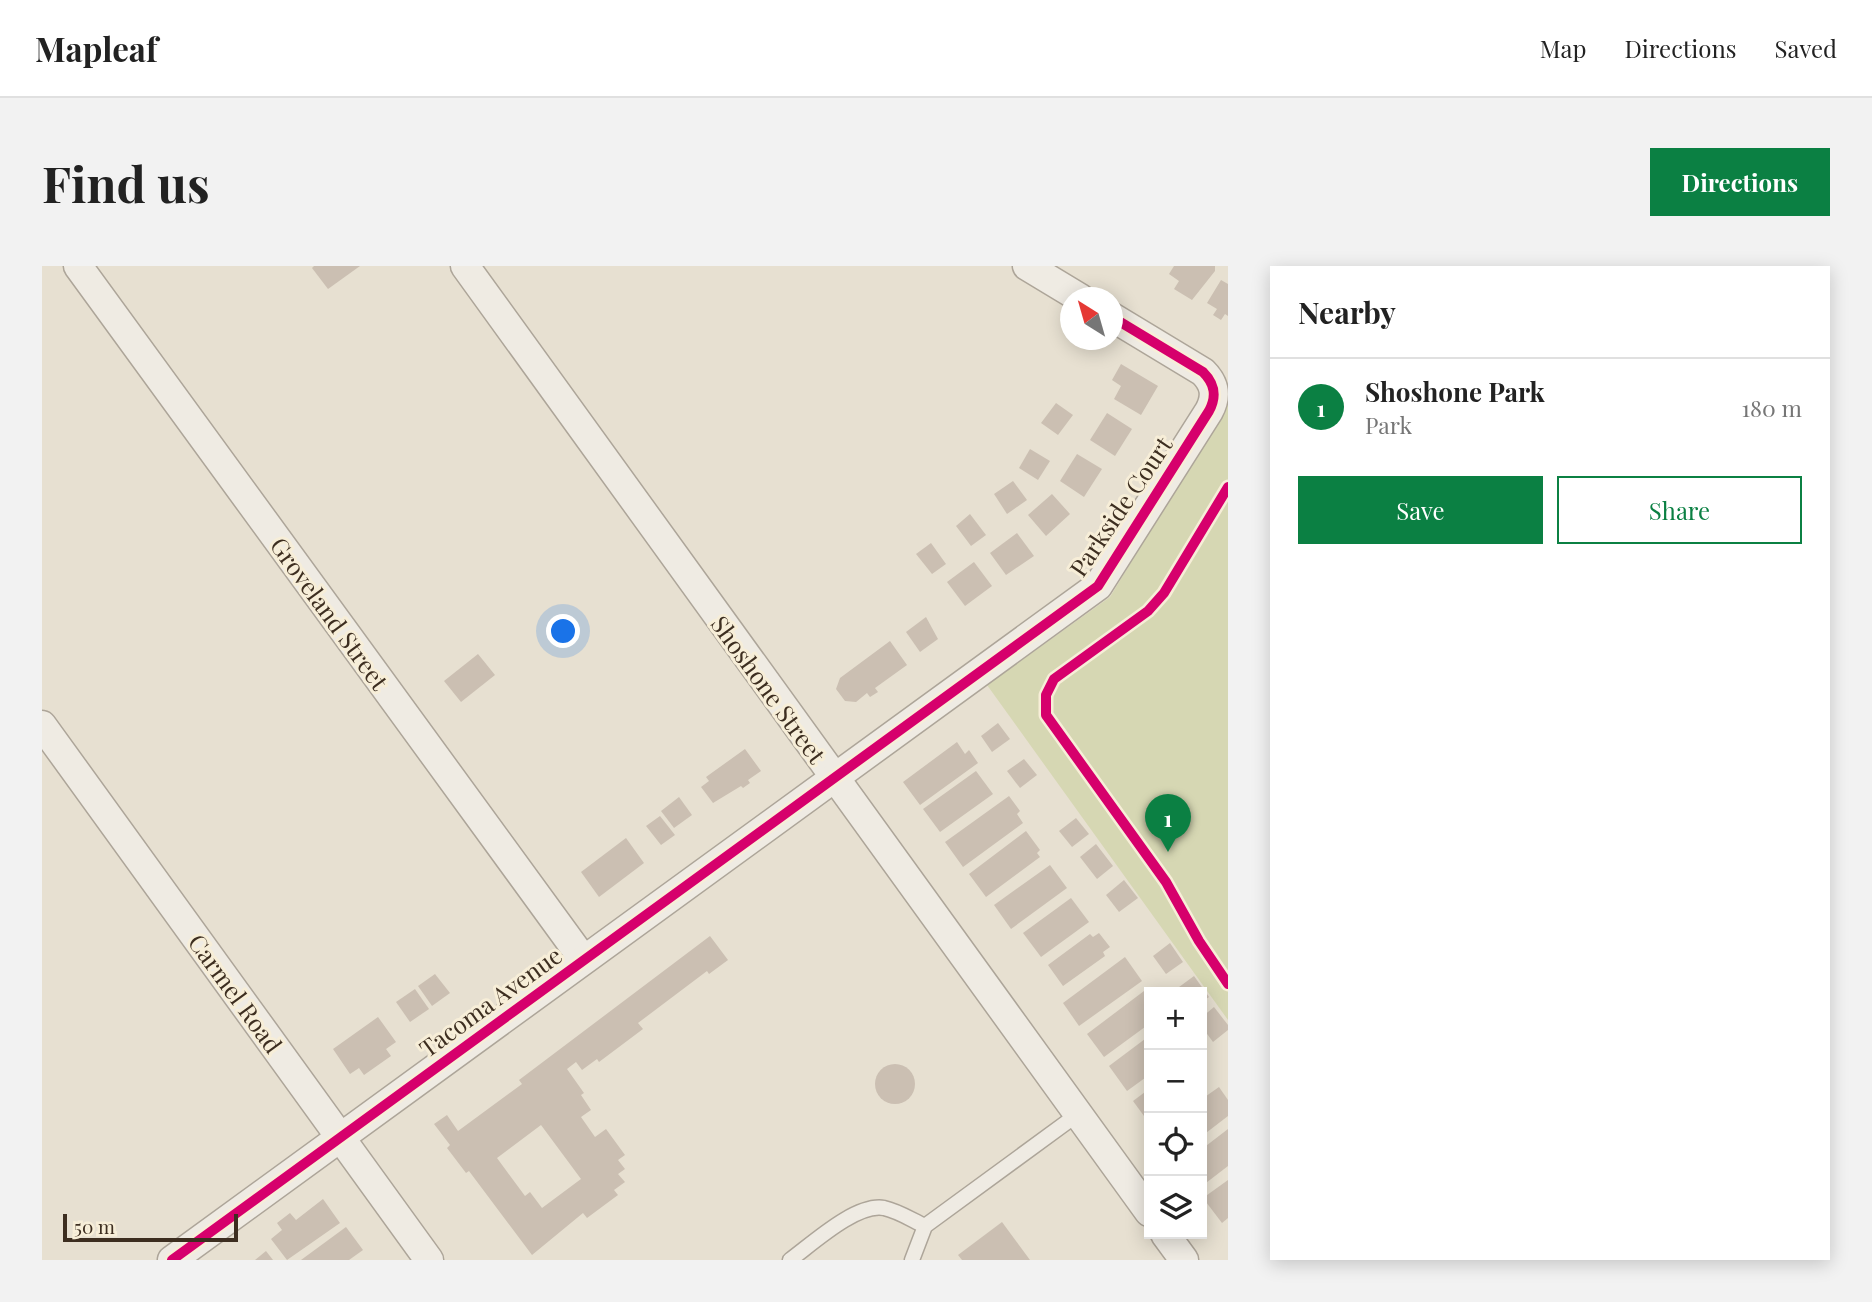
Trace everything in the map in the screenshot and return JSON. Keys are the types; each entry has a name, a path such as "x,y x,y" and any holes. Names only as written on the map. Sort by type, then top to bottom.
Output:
{"street":[{"name":"Groveland Street","path":"78,266 583,959"},
{"name":"Shoshone Street","path":"465,266 1144,1205"},
{"path":"1027,266 1062,287"},
{"name":"Parkside Court","path":"833,778 1098,586 1209,411 1214,388 1203,372 1123,324"},
{"name":"Carmel Road","path":"42,725 429,1260"},
{"name":"Tacoma Avenue","path":"172,1260 833,778"},
{"path":"1169,1239 1184,1260"}],"lane":[{"path":"912,1260 925,1226 1078,1114"},
{"path":"790,1260 844,1220 869,1209 885,1208 925,1226"}],"green space":[{"path":"1228,402 1228,1020 1207,987 1204,987 987,685 1110,597"}],"building":[{"path":"360,266 328,289 312,268"},
{"path":"1174,266 1215,266 1215,271 1192,300 1174,289 1179,281 1169,274"},
{"path":"1221,280 1228,284 1228,316 1225,314 1221,320 1213,315 1217,309 1207,303"},
{"path":"1121,364 1158,386 1141,415 1114,399 1121,386 1112,380"},
{"path":"1056,403 1073,415 1058,435 1041,423"},
{"path":"1107,413 1132,429 1115,456 1090,440"},
{"path":"1030,449 1050,461 1038,480 1019,468"},
{"path":"1077,454 1102,469 1084,497 1060,481"},
{"path":"1013,481 1027,500 1007,514 994,494"},
{"path":"1052,494 1070,514 1046,536 1028,515"},
{"path":"970,514 986,535 971,546 956,526"},
{"path":"1017,533 1034,556 1006,575 990,553"},
{"path":"931,543 946,564 932,574 916,554"},
{"path":"974,562 992,586 965,606 947,582"},
{"path":"926,617 938,639 920,652 906,632"},
{"path":"890,641 907,665 875,688 878,692 870,697 867,693 856,702 845,701 836,689 840,678"},
{"path":"478,654 495,675 461,702 444,681"},
{"path":"998,723 1010,739 992,752 981,736"},
{"path":"957,742 965,754 969,750 978,763 920,805 903,782"},
{"path":"745,749 761,771 748,780 750,783 743,788 741,786 713,803 701,787 709,781 706,777"},
{"path":"1024,759 1037,775 1020,788 1007,771"},
{"path":"976,771 993,794 940,832 923,809"},
{"path":"1009,796 1020,811 1017,814 1023,823 963,867 945,842"},
{"path":"679,797 692,815 674,828 661,811"},
{"path":"660,816 675,835 661,845 646,826"},
{"path":"1076,818 1089,834 1072,847 1059,831"},
{"path":"1026,831 1040,850 1037,853 1040,857 986,897 969,874"},
{"path":"626,838 644,863 599,897 581,872"},
{"path":"1096,844 1113,866 1097,879 1080,857"},
{"path":"1050,865 1067,888 1011,929 994,905"},
{"path":"1124,880 1138,898 1119,912 1106,895"},
{"path":"1071,898 1089,922 1041,957 1023,933"},
{"path":"1099,933 1110,947 1103,952 1105,956 1063,986 1048,965 1090,934 1093,937"},
{"path":"710,936 728,960 709,974 707,971 638,1023 643,1029 599,1062 597,1059 582,1070 576,1062 567,1069 584,1093 581,1095 591,1110 581,1117 595,1137 606,1129 625,1155 618,1160 625,1169 618,1174 625,1182 614,1190 618,1195 587,1218 583,1213 532,1255 469,1171 466,1173 447,1148 450,1145 434,1124 447,1115 458,1131 522,1084 519,1080","holes":["541,1125 581,1179 542,1208 530,1192 525,1196 497,1158"]},
{"path":"1170,943 1183,962 1166,974 1153,956"},
{"path":"1125,957 1142,981 1079,1026 1063,1003"},
{"path":"435,974 450,993 432,1006 418,986"},
{"path":"1194,976 1202,987 1179,987"},
{"path":"415,989 429,1009 410,1022 396,1002"},
{"path":"1144,991 1144,1028 1104,1057 1087,1034"},
{"path":"1214,1007 1228,1025 1228,1030 1213,1042 1207,1034 1207,1013"},
{"path":"378,1017 396,1042 386,1049 391,1056 364,1075 359,1068 350,1074 333,1049"},
{"path":"1144,1040 1144,1079 1127,1091 1109,1066"},
{"path":"895,1064 909,1070 915,1084 909,1098 895,1104 881,1098 875,1084 881,1070"},
{"path":"1219,1087 1228,1100 1228,1116 1207,1132 1207,1113 1207,1095"},
{"path":"1144,1093 1144,1116 1133,1101"},
{"path":"1228,1129 1228,1166 1207,1182 1207,1176 1207,1145"},
{"path":"1228,1180 1228,1218 1222,1223 1207,1203 1207,1195"},
{"path":"323,1199 340,1223 287,1260 271,1239 282,1230 277,1223 290,1213 296,1220"},
{"path":"1002,1222 1030,1260 962,1260 958,1255"},
{"path":"346,1227 363,1250 349,1260 301,1260"},
{"path":"266,1251 273,1260 255,1260"}],"cycle path":[{"path":"172,1260 1098,586 1209,411 1214,395 1210,381 1203,372 1123,324"},
{"path":"1228,487 1164,593 1148,611 1054,679 1046,695 1046,715 1166,882 1199,941 1228,984"}],"place":[{"name":"Shoshone Park","path":"1168,852"}]}
